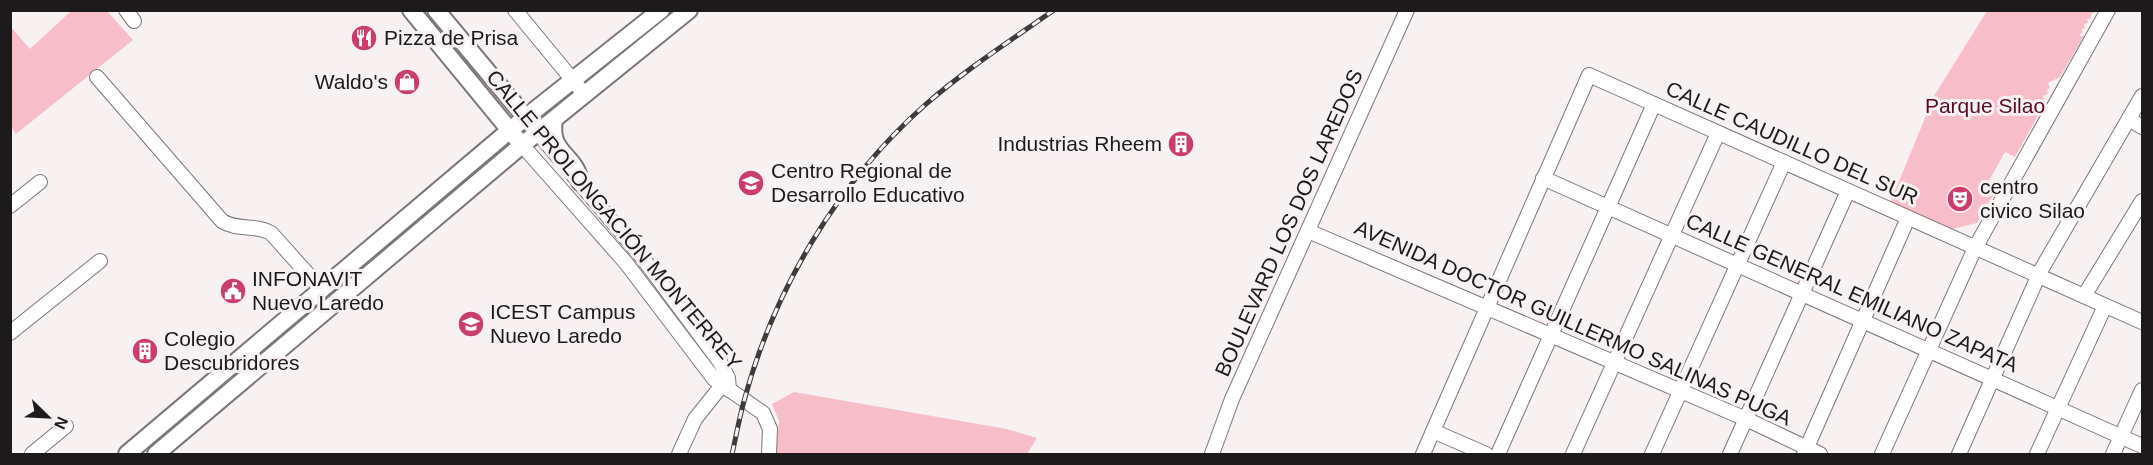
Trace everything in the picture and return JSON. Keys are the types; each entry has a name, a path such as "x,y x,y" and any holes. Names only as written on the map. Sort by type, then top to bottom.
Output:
{"main road":[{"name":"CALLE PROLONGACIÓN MONTERREY","path":"411,10 522,145"},
{"name":"CALLE PROLONGACIÓN MONTERREY","path":"436,10 538,133"},
{"path":"127,454 510,130 661,10"},
{"path":"156,454 522,145 689,10"},
{"path":"617,45 628,60"},
{"path":"554,120 553,138 576,169 580,182"},
{"path":"373,247 385,261"},
{"path":"283,323 295,337"}],"street":[{"name":"BOULEVARD LOS DOS LAREDOS","path":"1212,454 1224,419 1407,10"},
{"path":"1882,454 1975,248 2108,10"},
{"path":"520,12 585,95"},
{"name":"CALLE CAUDILLO DEL SUR","path":"1544,178 1588,75 2105,306 2140,317"},
{"path":"97,78 222,221 232,226 265,229 271,233 322,290"},
{"path":"1959,454 2038,276 2142,96"},
{"path":"1498,454 1654,104"},
{"path":"2129,119 2142,127"},
{"path":"1573,454 1718,132"},
{"name":"CALLE PROLONGACIÓN MONTERREY","path":"538,133 624,234 672,297 720,362 726,384"},
{"name":"CALLE PROLONGACIÓN MONTERREY","path":"522,145 626,263 707,371 726,384"},
{"path":"1652,454 1784,162"},
{"path":"1423,454 1544,178"},
{"name":"CALLE GENERAL EMILIANO ZAPATA","path":"1544,178 2142,446"},
{"path":"10,206 40,182"},
{"path":"1730,454 1848,191"},
{"path":"2084,296 2142,201"},
{"path":"1810,452 1908,218"},
{"name":"AVENIDA DOCTOR GUILLERMO SALINAS PUGA","path":"1308,231 1746,419 1810,452"},
{"path":"10,333 100,261"},
{"path":"2037,454 2105,306"},
{"path":"679,454 695,419 726,384 758,408 767,419 770,435 769,454"},
{"path":"2113,454 2142,390"},
{"path":"32,454 66,426"},
{"path":"1433,431 1486,454"}],"green space":[{"path":"71,11 107,11 133,40 16,134 11,127 10,26 30,49"},
{"name":"Parque Silao","path":"1987,11 2093,11 2094,13 2091,14 2091,18 2087,19 2088,23 2084,24 2085,28 2082,29 2080,36 2084,36 2060,77 2048,83 2050,88 2047,90 2048,94 2043,96 2044,100 2040,101 2040,104 2036,105 2033,110 2034,113 2040,112 2015,157 2005,152 1986,186 1995,192 1977,223 1944,231 1888,208 1934,96"},
{"path":"794,392 1007,429 1037,438 1027,454 775,454 779,421 772,404"}],"railway":[{"path":"732,454 744,401 773,318 813,240 837,203 893,135 925,105 972,68 1054,10"}],"place":[{"name":"Pizza de Prisa","path":"364,38"},
{"name":"Waldo's","path":"407,82"},
{"name":"Industrias Rheem","path":"1181,144"},
{"name":"Centro Regional de Desarrollo Educativo","path":"751,183"},
{"name":"centro civico Silao","path":"1960,199"},
{"name":"INFONAVIT Nuevo Laredo","path":"233,291"},
{"name":"ICEST Campus Nuevo Laredo","path":"471,324"},
{"name":"Colegio Descubridores","path":"145,351"}]}
